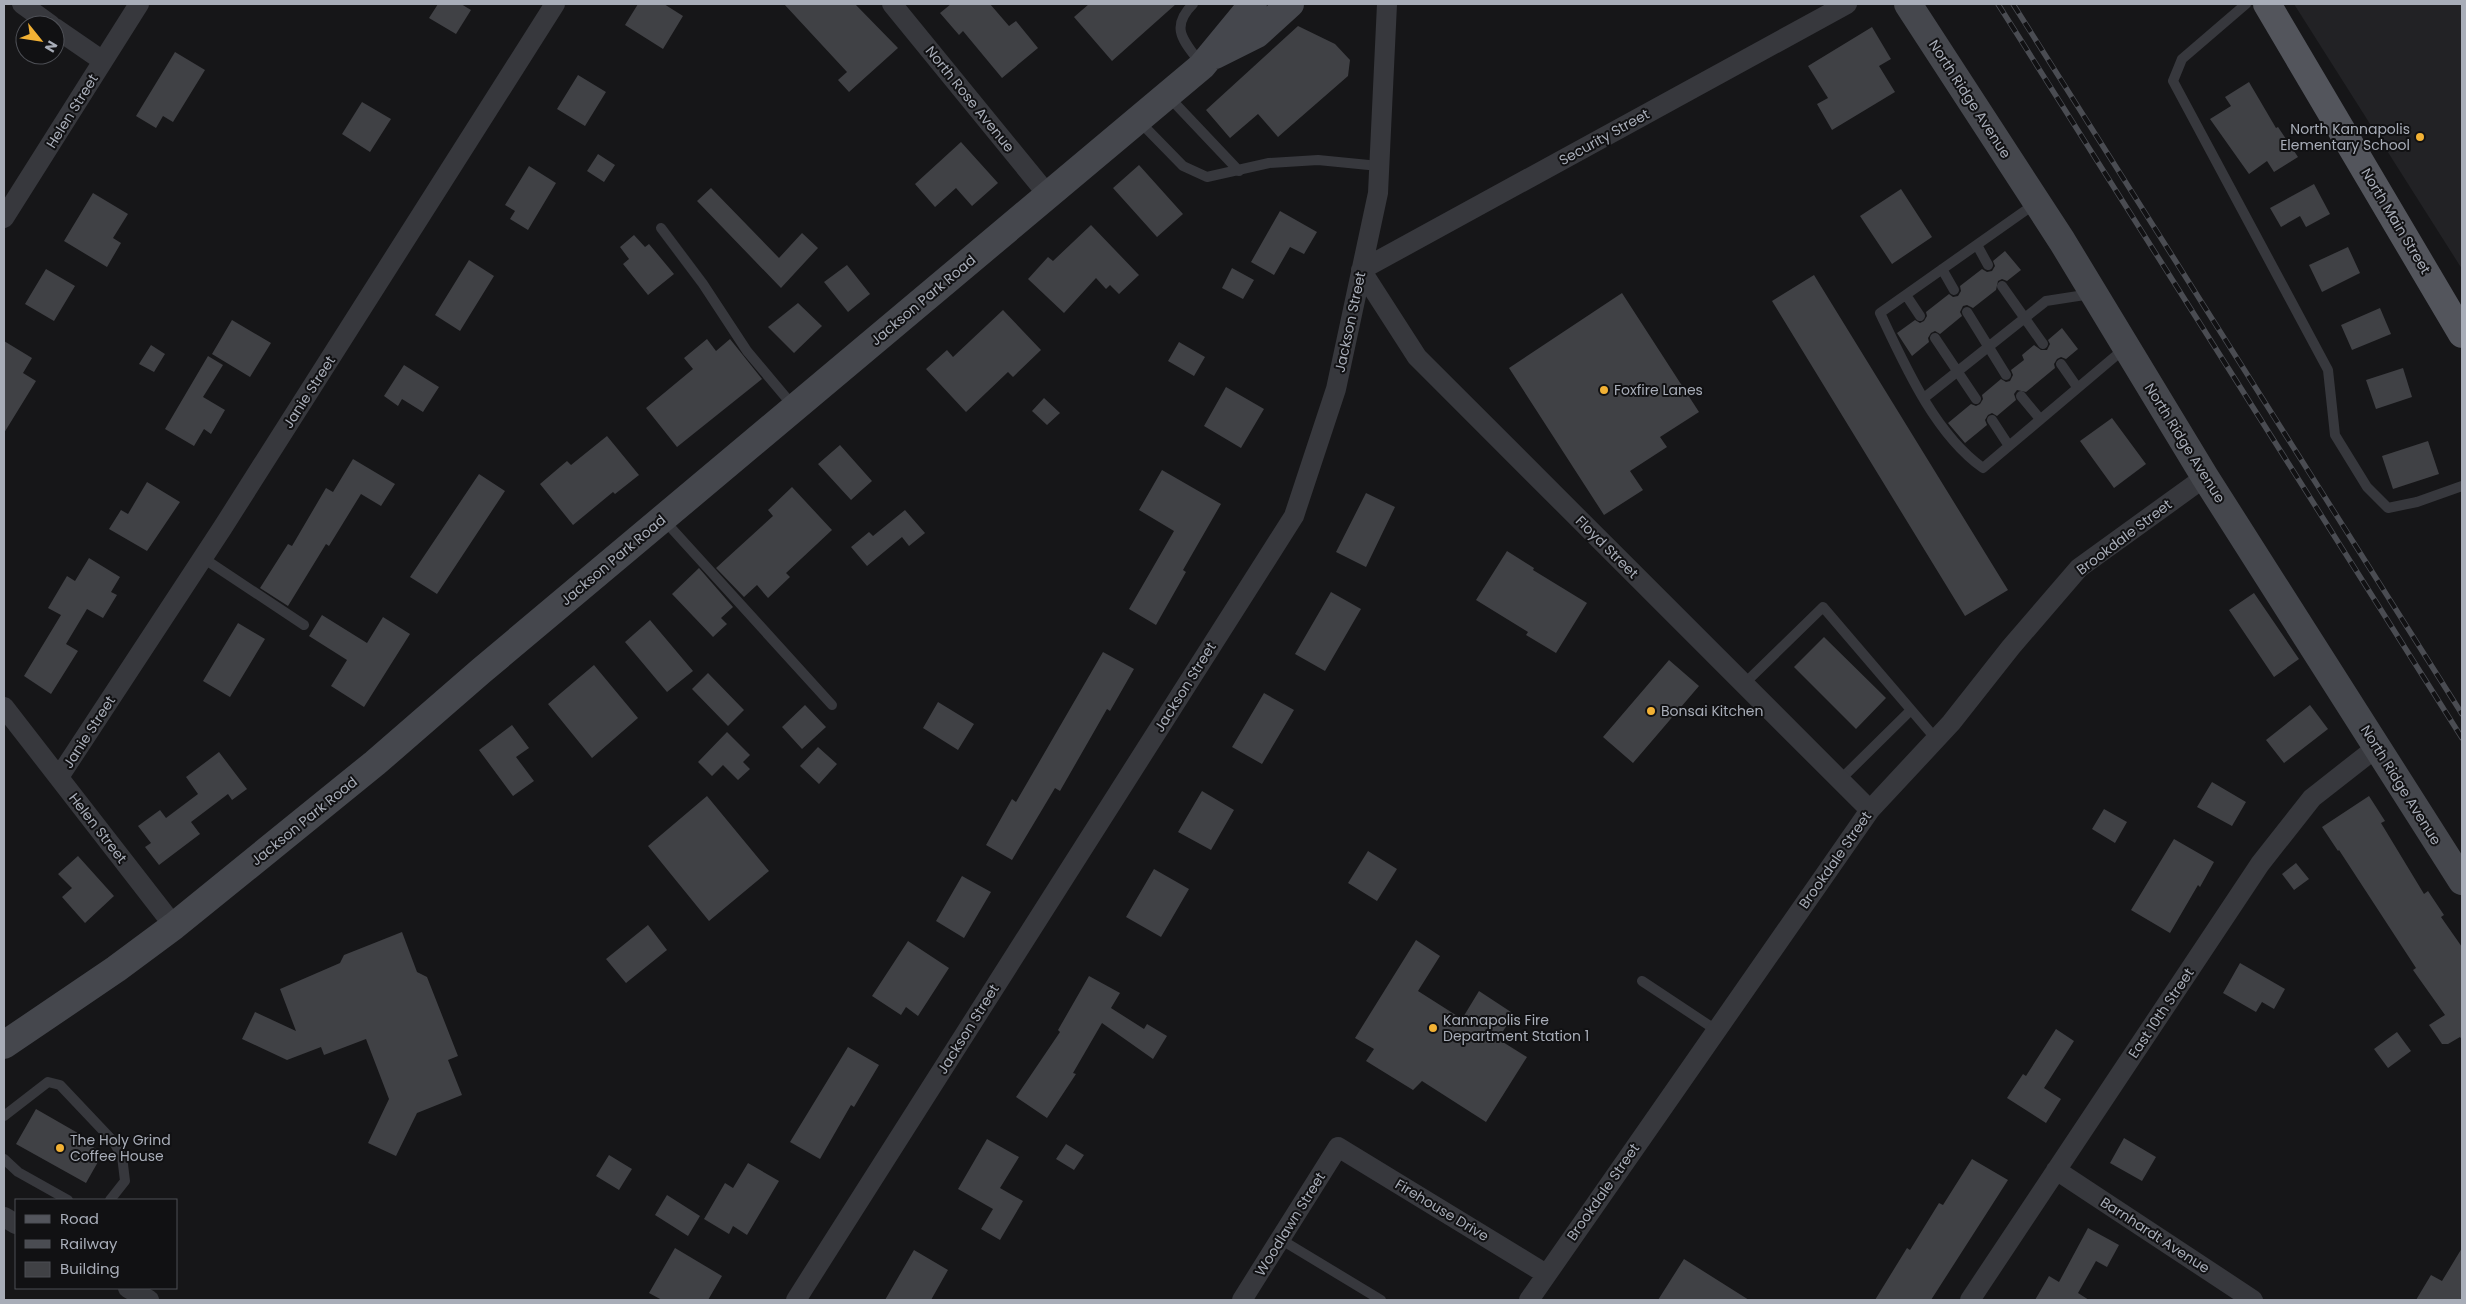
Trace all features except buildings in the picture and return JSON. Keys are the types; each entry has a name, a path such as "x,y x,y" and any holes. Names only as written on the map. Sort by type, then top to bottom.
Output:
{"main road":[{"name":"Jackson Park Road","path":"4,1045 116,969 174,926 375,763 663,518 1206,62 1257,34 1290,4"},
{"name":"North Ridge Avenue","path":"1908,4 2037,202 2205,477 2462,881"},
{"name":"North Main Street","path":"2267,4 2462,332"},
{"name":"Jackson Park Road","path":"1206,62 1246,6"}],"street":[{"path":"22,4 37,15"},
{"name":"Helen Street","path":"4,218 139,4"},
{"name":"Janie Street","path":"59,777 203,558 555,4"},
{"name":"North Rose Avenue","path":"892,4 1048,195"},
{"name":"Jackson Street","path":"796,1300 1294,516 1336,389 1378,193 1387,4"},
{"name":"Security Street","path":"1361,270 1847,4"},
{"path":"65,35 103,61"},
{"name":"Floyd Street","path":"1361,270 1417,357 1870,810"},
{"name":"Brookdale Street","path":"1529,1300 1870,810 1936,739 2011,647 2080,568 2205,477"},
{"name":"Helen Street","path":"4,707 174,926"},
{"name":"East 10th Street","path":"1970,1300 2260,864 2312,798 2377,747"},
{"name":"Firehouse Drive","path":"1338,1147 1546,1274"},
{"name":"Woodlawn Street","path":"1242,1300 1338,1147"},
{"name":"Barnhardt Avenue","path":"2056,1170 2253,1300"},
{"path":"4,1217 15,1223"},
{"path":"130,1289 150,1300"}],"lane":[{"path":"1193,4 1180,17 1180,29 1186,44 1206,62"},
{"path":"2246,4 2182,59 2173,81 2328,370 2336,435 2367,487 2388,508 2417,502 2462,486"},
{"path":"1167,95 1239,171"},
{"path":"1138,120 1184,166 1207,177 1269,163 1318,160 1380,166"},
{"path":"2037,202 1880,313 1908,372 1947,433 1968,458 1983,468 2126,347"},
{"path":"660,228 703,284 747,351 794,408"},
{"path":"1977,245 1988,265"},
{"path":"1942,269 1954,290"},
{"path":"2002,286 2044,344"},
{"path":"1924,398 2046,301 2094,294"},
{"path":"1906,295 1920,316"},
{"path":"1967,312 2006,375"},
{"path":"1935,338 1976,399"},
{"path":"2061,364 2077,387"},
{"path":"2021,396 2040,419"},
{"path":"1992,420 2009,446"},
{"path":"663,518 832,705"},
{"path":"203,558 304,625"},
{"path":"1744,684 1823,607 1936,739"},
{"path":"1840,780 1911,710"},
{"path":"1642,981 1716,1030"},
{"path":"4,1116 48,1082 60,1085 113,1141 122,1156 125,1181 111,1199"},
{"path":"4,1159 18,1172 66,1199"},
{"path":"1280,1238 1381,1300"}],"shaded area":[{"name":"North Kannapolis Elementary School","path":"2294,4 2462,4 2462,269"}],"railway":[{"path":"1998,4 2462,738"},
{"path":"2013,4 2462,714"}],"place":[{"name":"North Kannapolis Elementary School","path":"2420,137"},
{"name":"Foxfire Lanes","path":"1604,390"},
{"name":"Bonsai Kitchen","path":"1651,711"},
{"name":"Kannapolis Fire Department Station 1","path":"1433,1028"},
{"name":"The Holy Grind Coffee House","path":"60,1148"}]}
